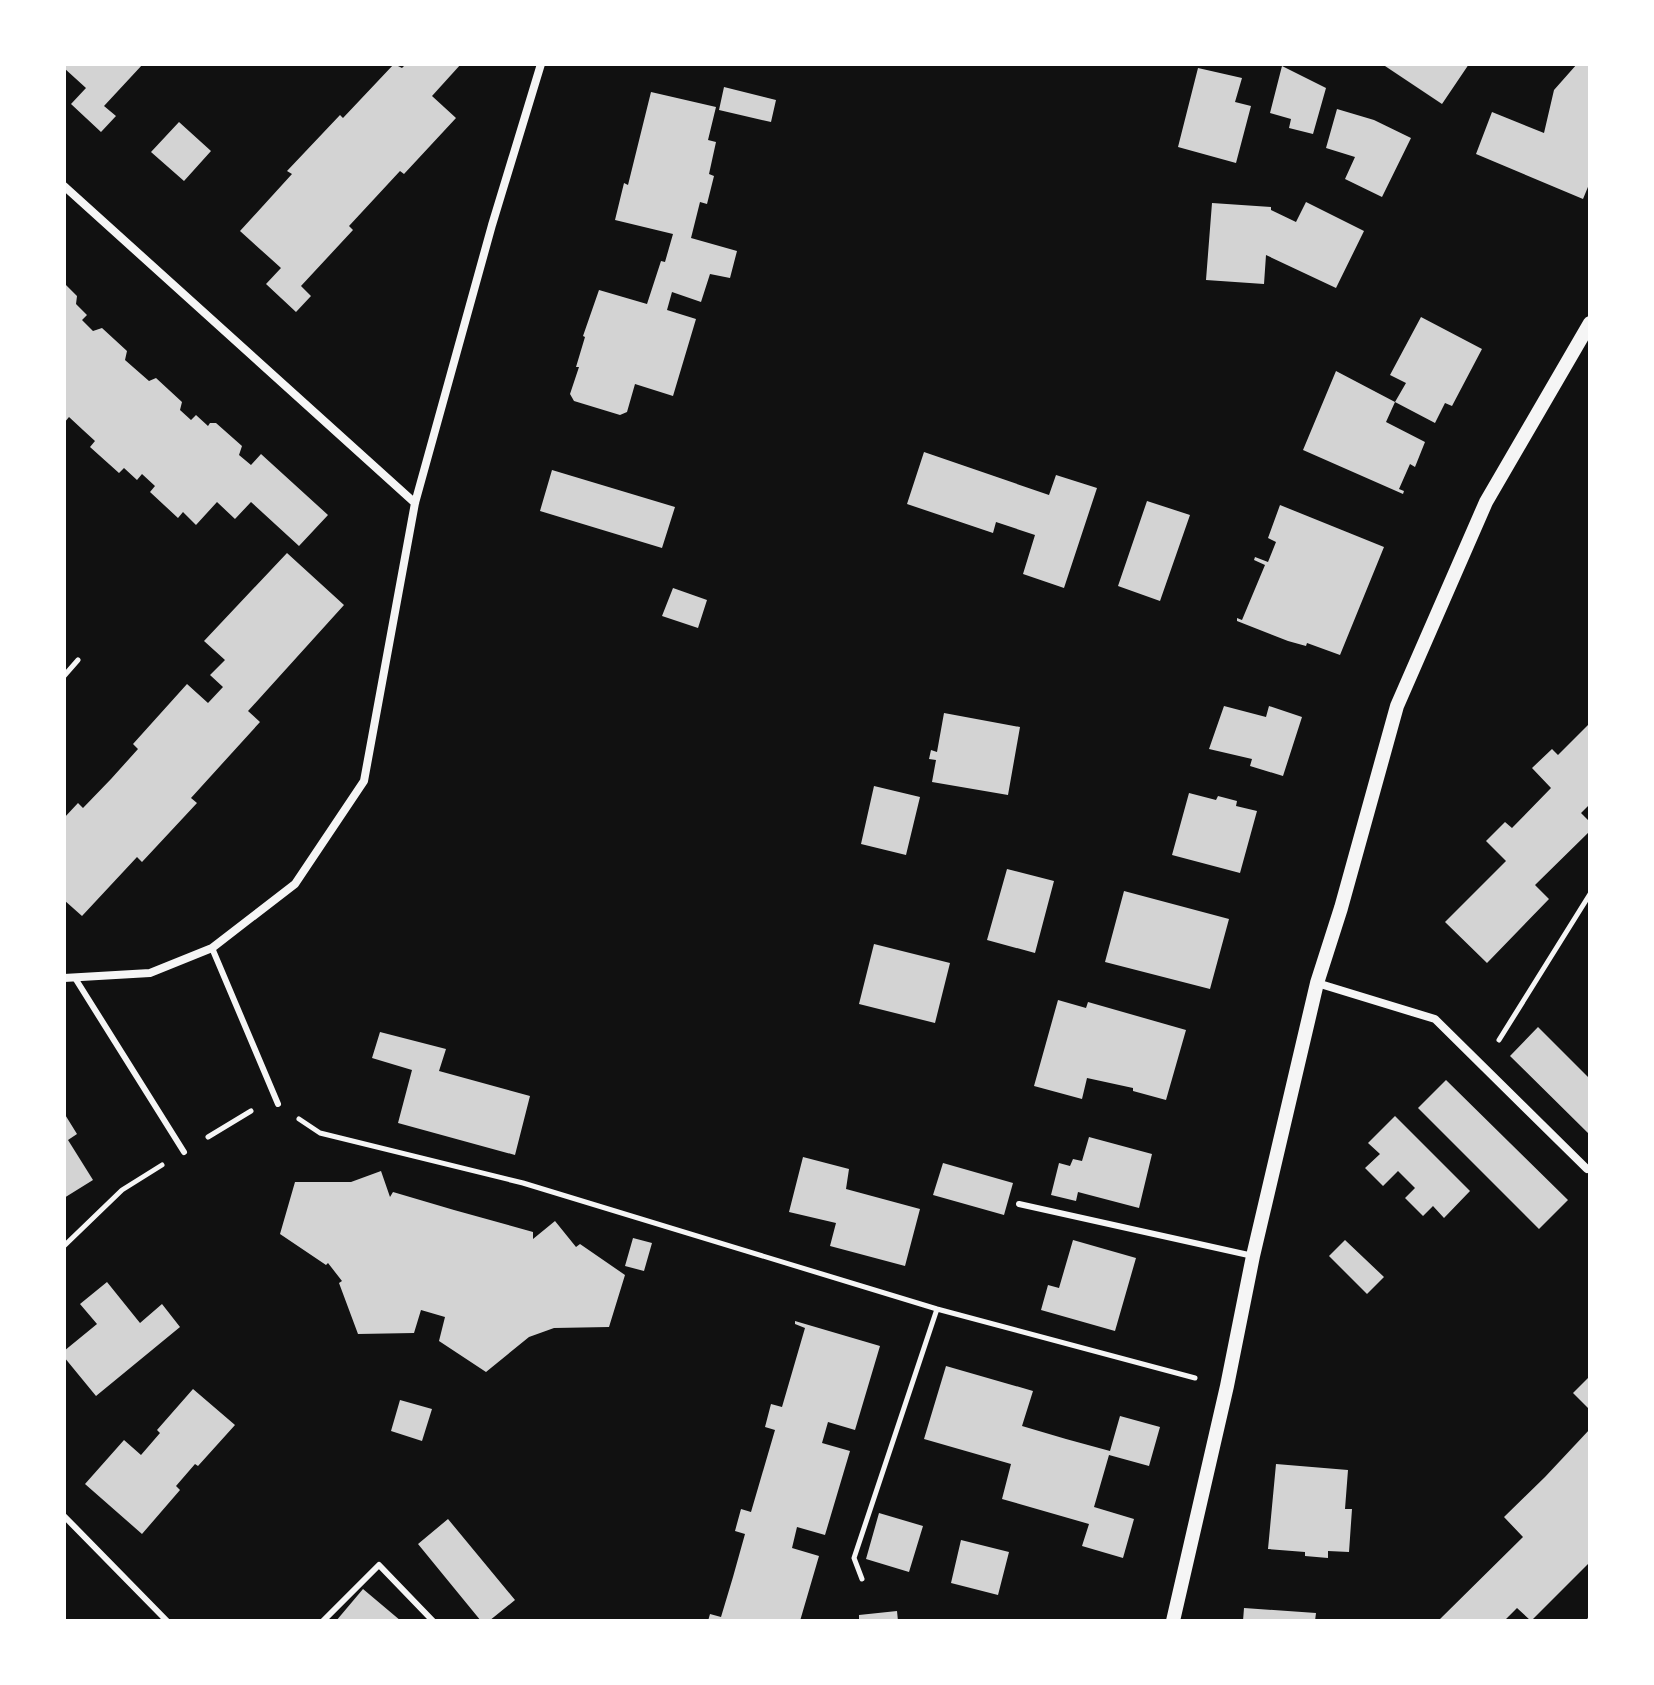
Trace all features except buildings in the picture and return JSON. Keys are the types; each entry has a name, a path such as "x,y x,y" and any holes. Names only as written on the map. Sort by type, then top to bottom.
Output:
{"street":[{"path":"64,978 150,973 212,948 295,884 364,781 415,503 492,225 541,64"},
{"path":"64,186 415,503"},
{"path":"1173,1621 1317,983 1397,706 1486,502 1590,323"},
{"path":"1317,983 1435,1019 1587,1169"}],"lane":[{"path":"212,948 278,1104"},
{"path":"75,978 184,1152"},
{"path":"1019,1204 1253,1256"},
{"path":"64,1516 167,1621"},
{"path":"323,1621 379,1565 433,1621"}],"path":[{"path":"64,676 78,660"},
{"path":"1483,1064 1590,894"},
{"path":"320,1133 523,1183 937,1309 1227,1386"},
{"path":"862,1579 854,1558 937,1309"}]}
